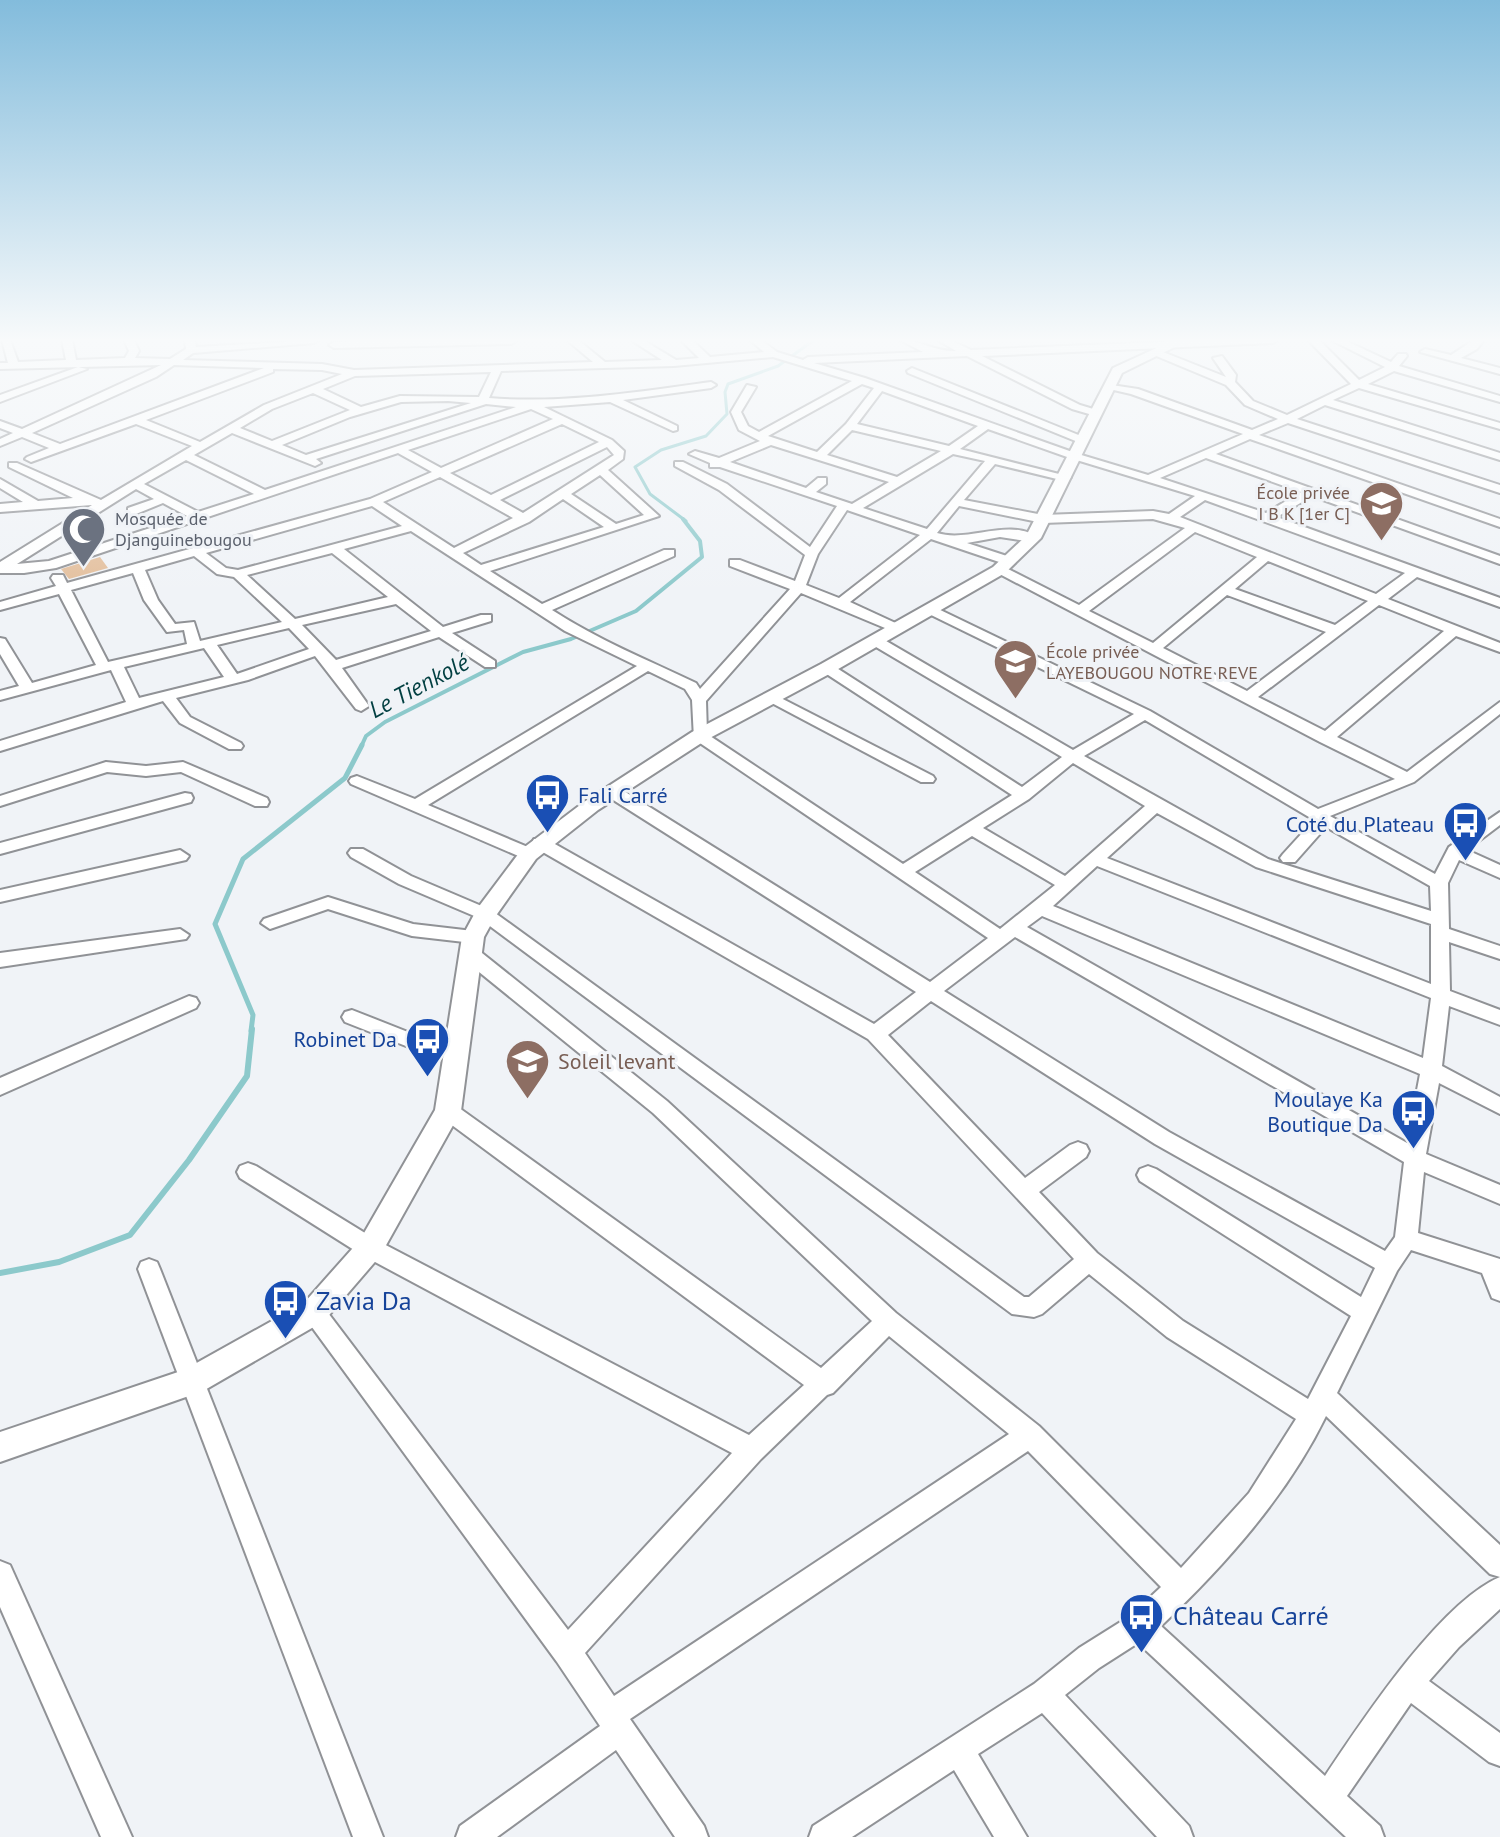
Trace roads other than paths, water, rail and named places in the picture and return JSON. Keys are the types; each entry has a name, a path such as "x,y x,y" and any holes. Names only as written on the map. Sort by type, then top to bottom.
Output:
{"main road":[{"path":"0,1447 192,1381 314,1312 370,1248 448,1111 471,945 485,914 534,849 699,736 932,610 1003,566 1038,529 1090,426"}],"street":[{"path":"3,426 59,448"},
{"path":"0,443 40,426"},
{"path":"31,459 121,426"},
{"path":"151,426 201,446"},
{"path":"1,568 95,502 135,484 235,426"},
{"path":"272,445 322,426"},
{"path":"305,459 410,426"},
{"path":"1,568 51,565 469,426"},
{"path":"0,606 374,502 548,426"},
{"path":"455,552 525,519 619,457 620,453 608,442 573,426"},
{"path":"668,426 673,428"},
{"path":"742,426 764,439 898,481"},
{"path":"702,474 786,426"},
{"path":"819,456 850,426 992,460 1074,458"},
{"path":"699,700 799,587 812,554 848,507 951,450 985,426"},
{"path":"988,426 1074,458 1150,478 1269,517 1500,602"},
{"path":"1014,426 1074,458"},
{"path":"1228,426 1500,523"},
{"path":"1150,478 1271,426"},
{"path":"1307,426 1500,489"},
{"path":"1402,426 1500,457"},
{"path":"231,428 332,470"},
{"path":"491,500 608,442"},
{"path":"398,449 525,519"},
{"path":"695,454 806,494 954,541 1153,650 1408,779"},
{"path":"1206,454 1500,560"},
{"path":"185,455 264,494"},
{"path":"841,603 930,533 992,460"},
{"path":"679,464 702,474 812,554"},
{"path":"13,465 95,502"},
{"path":"481,569 650,518 652,514 601,470"},
{"path":"806,494 822,481"},
{"path":"0,483 34,504"},
{"path":"135,484 197,516"},
{"path":"1269,517 1310,492"},
{"path":"563,494 614,528"},
{"path":"1171,518 1204,495"},
{"path":"132,511 164,499"},
{"path":"0,508 95,502"},
{"path":"374,502 570,628 691,686 699,700 699,736 902,873 1415,1158 1500,1195"},
{"path":"955,502 1038,529"},
{"path":"954,541 1153,515 1171,518 1500,648"},
{"path":"195,551 222,571 238,574 412,527"},
{"path":"1081,610 1194,527"},
{"path":"112,546 139,566 151,600 172,629 189,625 201,644 233,679"},
{"path":"334,548 442,633 490,664"},
{"path":"543,609 669,553"},
{"path":"1153,650 1266,556"},
{"path":"735,563 841,603 897,629"},
{"path":"51,565 134,704"},
{"path":"1247,698 1415,572"},
{"path":"238,574 333,666 361,706"},
{"path":"1225,590 1337,631"},
{"path":"0,696 110,666 399,599"},
{"path":"932,610 1145,714 1439,883"},
{"path":"333,666 486,618"},
{"path":"1325,739 1454,630"},
{"path":"876,641 1156,805 1262,863 1439,926 1500,953"},
{"path":"0,642 28,688"},
{"path":"0,746 134,704 233,679 318,650"},
{"path":"417,805 650,664"},
{"path":"827,668 1023,795"},
{"path":"167,696 185,720 235,746"},
{"path":"773,698 927,779"},
{"path":"1289,858 1321,817 1408,779 1500,707"},
{"path":"902,873 1023,795 1073,756 1145,714"},
{"path":"0,801 106,767 146,771 183,767 261,802"},
{"path":"357,781 534,849 875,1034 1089,1260 1175,1329 1318,1405 1500,1564"},
{"path":"613,792 1162,1138 1389,1264"},
{"path":"0,849 185,798"},
{"path":"875,1034 1040,908 1156,805"},
{"path":"824,1837 1044,1694 1089,1658 1140,1626 1181,1588 1258,1502 1318,1405 1389,1264 1406,1239 1415,1158 1441,994 1439,883 1455,851 1500,817"},
{"path":"971,828 1067,885"},
{"path":"1455,851 1500,872"},
{"path":"357,853 405,880 485,914 1020,1307 1034,1307 1089,1260"},
{"path":"0,896 180,856"},
{"path":"1097,860 1500,1018"},
{"path":"270,923 328,903 471,945 660,1107 888,1321 1030,1435 1181,1588"},
{"path":"1040,908 1431,1070 1500,1106"},
{"path":"0,960 180,935"},
{"path":"0,1087 189,1003"},
{"path":"352,1017 416,1043 456,1048"},
{"path":"448,1111 824,1385"},
{"path":"1025,1190 1078,1151"},
{"path":"248,1172 370,1248 752,1450"},
{"path":"1148,1175 1365,1312"},
{"path":"1406,1239 1495,1267 1500,1291"},
{"path":"149,1269 368,1837"},
{"path":"314,1312 567,1652 693,1837"},
{"path":"567,1652 752,1450 888,1321"},
{"path":"471,1837 615,1723 1030,1435"},
{"path":"0,1575 117,1837"},
{"path":"1327,1799 1407,1682 1465,1618 1500,1591"},
{"path":"1140,1626 1369,1837"},
{"path":"1407,1682 1500,1751"},
{"path":"1044,1694 1178,1837"},
{"path":"958,1749 1012,1837"}],"waterway":[{"name":"Le Tienkolé","path":"686,521 650,494 635,467 661,450 706,436 716,426"},
{"name":"Le Tienkolé","path":"361,746 366,736 385,722 523,652 571,639 636,611 702,557 700,541 683,519"},
{"name":"Le Tienkolé","path":"251,1031 253,1015 215,924 243,859 345,778 361,746"},
{"name":"Le Tienkolé","path":"0,1273 59,1262 130,1235 189,1160 247,1076 252,1029"}],"place":[{"name":"École privée I B K [1er C]","path":"1381,542"},
{"name":"Mosquée de Djanguinebougou","path":"84,568"},
{"name":"École privée LAYEBOUGOU NOTRE REVE","path":"1015,701"},
{"name":"Fali Carré","path":"547,834"},
{"name":"Coté du Plateau","path":"1465,863"},
{"name":"Robinet Da","path":"428,1078"},
{"name":"Soleil levant","path":"527,1100"},
{"name":"Moulaye Ka Boutique Da","path":"1414,1151"},
{"name":"Zavia Da","path":"285,1340"},
{"name":"Château Carré","path":"1142,1655"}]}
